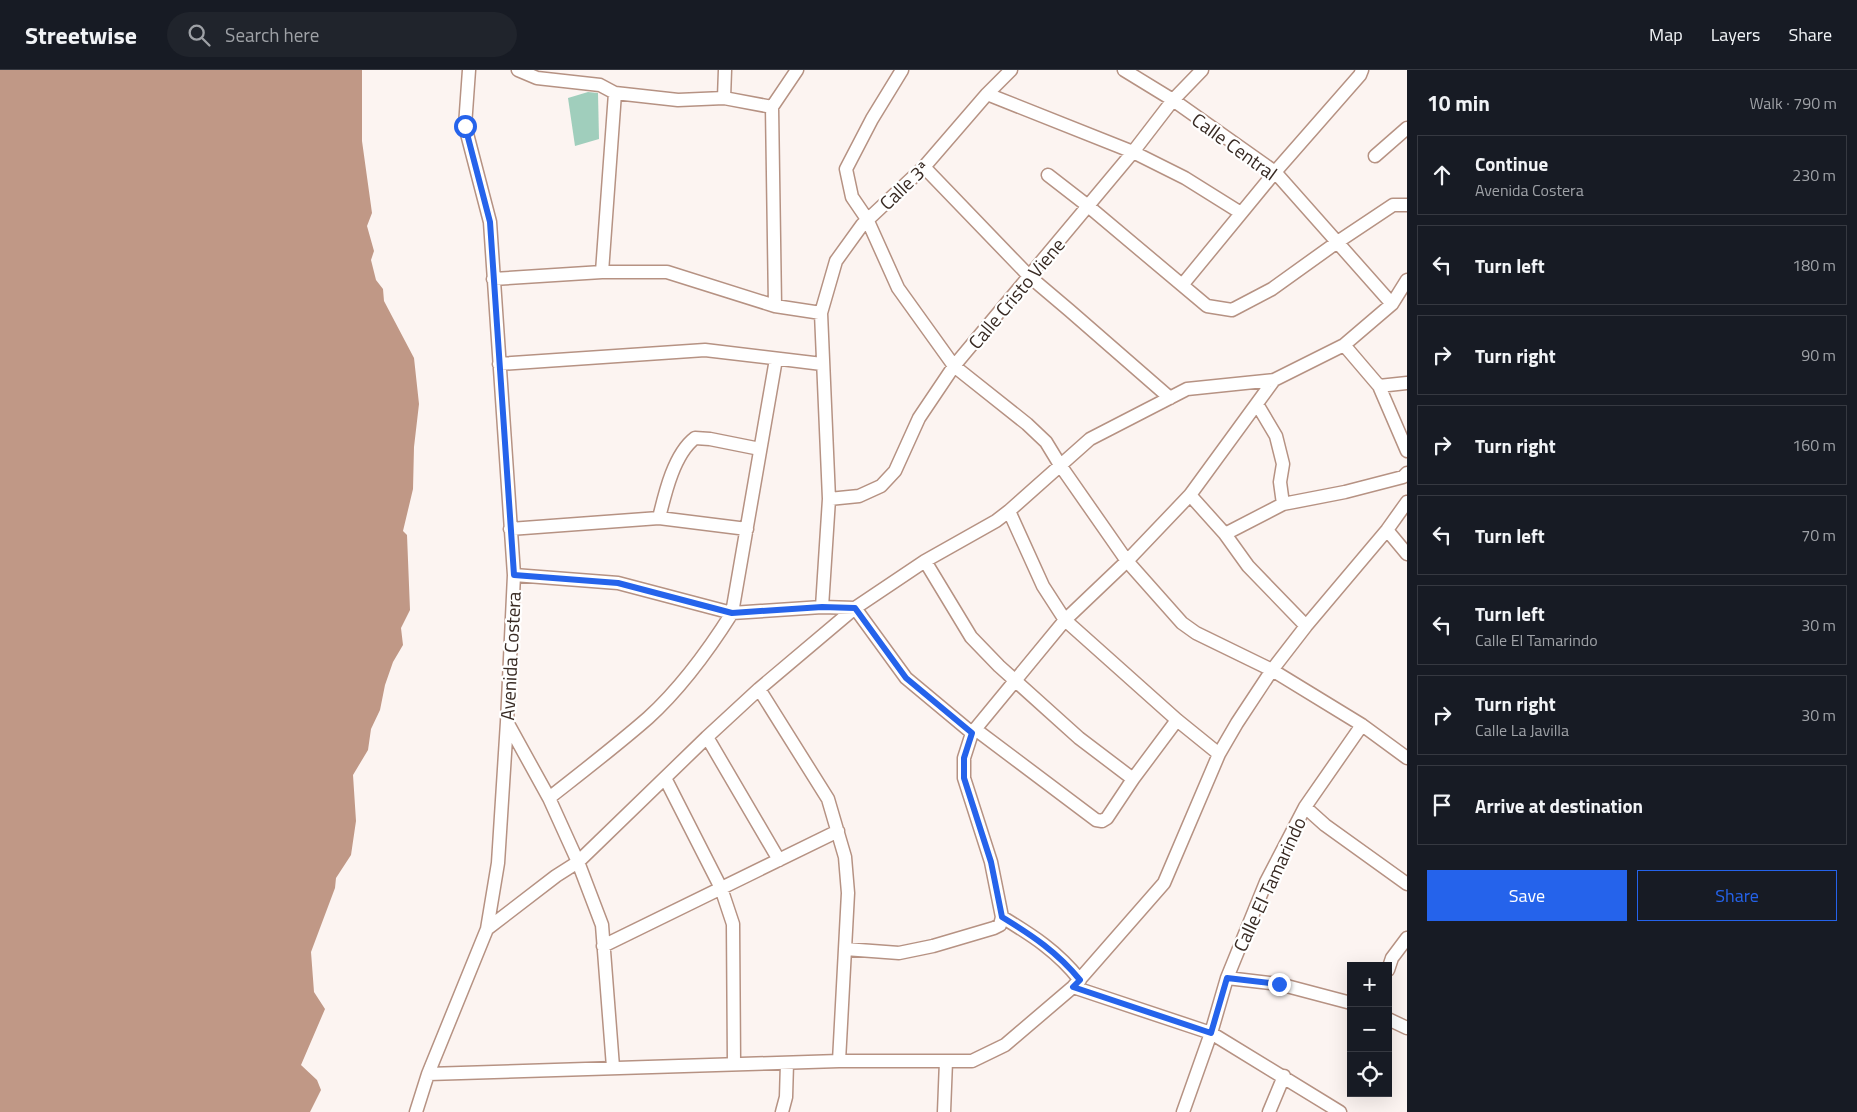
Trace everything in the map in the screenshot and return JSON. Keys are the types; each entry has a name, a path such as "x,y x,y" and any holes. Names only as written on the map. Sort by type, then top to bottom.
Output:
{"street":[{"name":"Avenida Costera","path":"416,1112 428,1074 487,929 498,864 507,722 514,575 490,222 465,126 469,70"},
{"path":"518,70 537,78 600,85 615,93 678,100 724,98 772,107"},
{"path":"724,98 725,70"},
{"path":"775,306 772,107 797,70"},
{"path":"902,70 872,119 846,169 852,197 867,219 898,288 954,366 1027,424 1046,442 1127,561 1182,623 1196,633 1272,670 1362,725 1407,758"},
{"name":"Calle 3ª","path":"822,607 829,499 821,313 836,261 867,219 924,167 987,94 1011,70"},
{"name":"Calle Central","path":"1124,70 1173,100 1274,172 1392,304"},
{"name":"Calle Cristo Viene","path":"829,499 859,496 881,486 895,471 919,418 954,366 1133,152 1173,100 1202,70"},
{"path":"1183,284 1274,172 1360,75 1362,70"},
{"path":"602,272 615,93"},
{"path":"987,94 1133,152 1185,178 1241,212"},
{"path":"1375,156 1407,128"},
{"path":"924,167 1030,277 1170,398"},
{"path":"1048,175 1183,284 1207,306 1232,310 1272,289 1393,205 1407,205"},
{"path":"493,279 584,275 602,272 667,272 775,306 821,313"},
{"path":"487,929 556,876 578,862 759,689 855,608 925,561 996,521 1010,511 1090,439 1187,389 1274,380 1344,345 1392,304 1407,280"},
{"path":"1344,345 1379,386 1407,450"},
{"path":"499,364 705,350 822,364"},
{"path":"549,798 648,717 693,669 732,613 776,359"},
{"path":"845,949 899,953 933,946 1000,925 1002,917 991,862 964,778 964,758 974,731 1065,620 1127,561 1190,494 1274,380"},
{"path":"1379,386 1407,383"},
{"path":"1257,404 1276,436 1282,464 1280,482 1283,504"},
{"path":"659,518 664,494 682,452 694,438 710,439 760,449"},
{"path":"1225,534 1283,504 1345,492 1403,477 1407,473"},
{"path":"1190,494 1225,534 1248,566 1306,626"},
{"path":"428,1074 839,1060 972,1061 1005,1045 1076,984 1164,883 1219,754 1272,670 1306,626 1387,530 1407,502"},
{"path":"1010,511 1043,586 1065,620 1177,720 1219,754"},
{"path":"510,529 659,518 747,529"},
{"path":"1387,530 1407,554"},
{"path":"925,561 971,637 1015,681 1080,738 1133,778"},
{"path":"514,575 618,583 732,613 822,607 855,608"},
{"path":"855,608 906,678 974,731 1096,820 1102,821 1106,818 1133,778 1177,720"},
{"path":"759,689 828,799 845,857 848,892 839,1060"},
{"path":"507,722 549,798 578,862 602,925 613,1067"},
{"name":"Calle El Tamarindo","path":"1183,1112 1211,1033 1227,978 1266,882 1305,807 1362,725"},
{"path":"707,737 779,860"},
{"path":"665,778 721,888 733,924 734,1063"},
{"path":"1305,807 1325,825 1407,884"},
{"path":"603,946 838,831"},
{"path":"1002,917 1038,939 1066,962 1076,984 1211,1033 1340,1112"},
{"path":"1391,962 1407,938"},
{"path":"1227,978 1279,984 1347,1003"},
{"path":"1392,1021 1407,1028"},
{"path":"944,1112 946,1061"},
{"path":"782,1112 786,1097 787,1063"},
{"path":"1269,1112 1284,1076"}],"shaded area":[{"path":"0,70 362,70 362,141 372,213 367,226 374,251 371,260 376,280 383,289 384,301 414,358 419,404 414,447 413,489 403,531 407,535 410,610 401,628 403,645 393,662 385,685 380,710 371,729 368,750 353,775 356,821 351,855 336,878 335,888 311,952 314,992 325,1009 301,1065 317,1080 321,1090 310,1112 0,1112"}],"building":[{"path":"588,92 598,93 599,139 575,146 568,98"}],"route":[{"path":"465,126 490,222 514,575 618,583 732,613 822,607 855,608 906,678 972,733 964,758 964,778 991,862 1002,917 1038,939 1066,962 1080,980 1073,987 1211,1033 1227,978 1279,984"}]}
